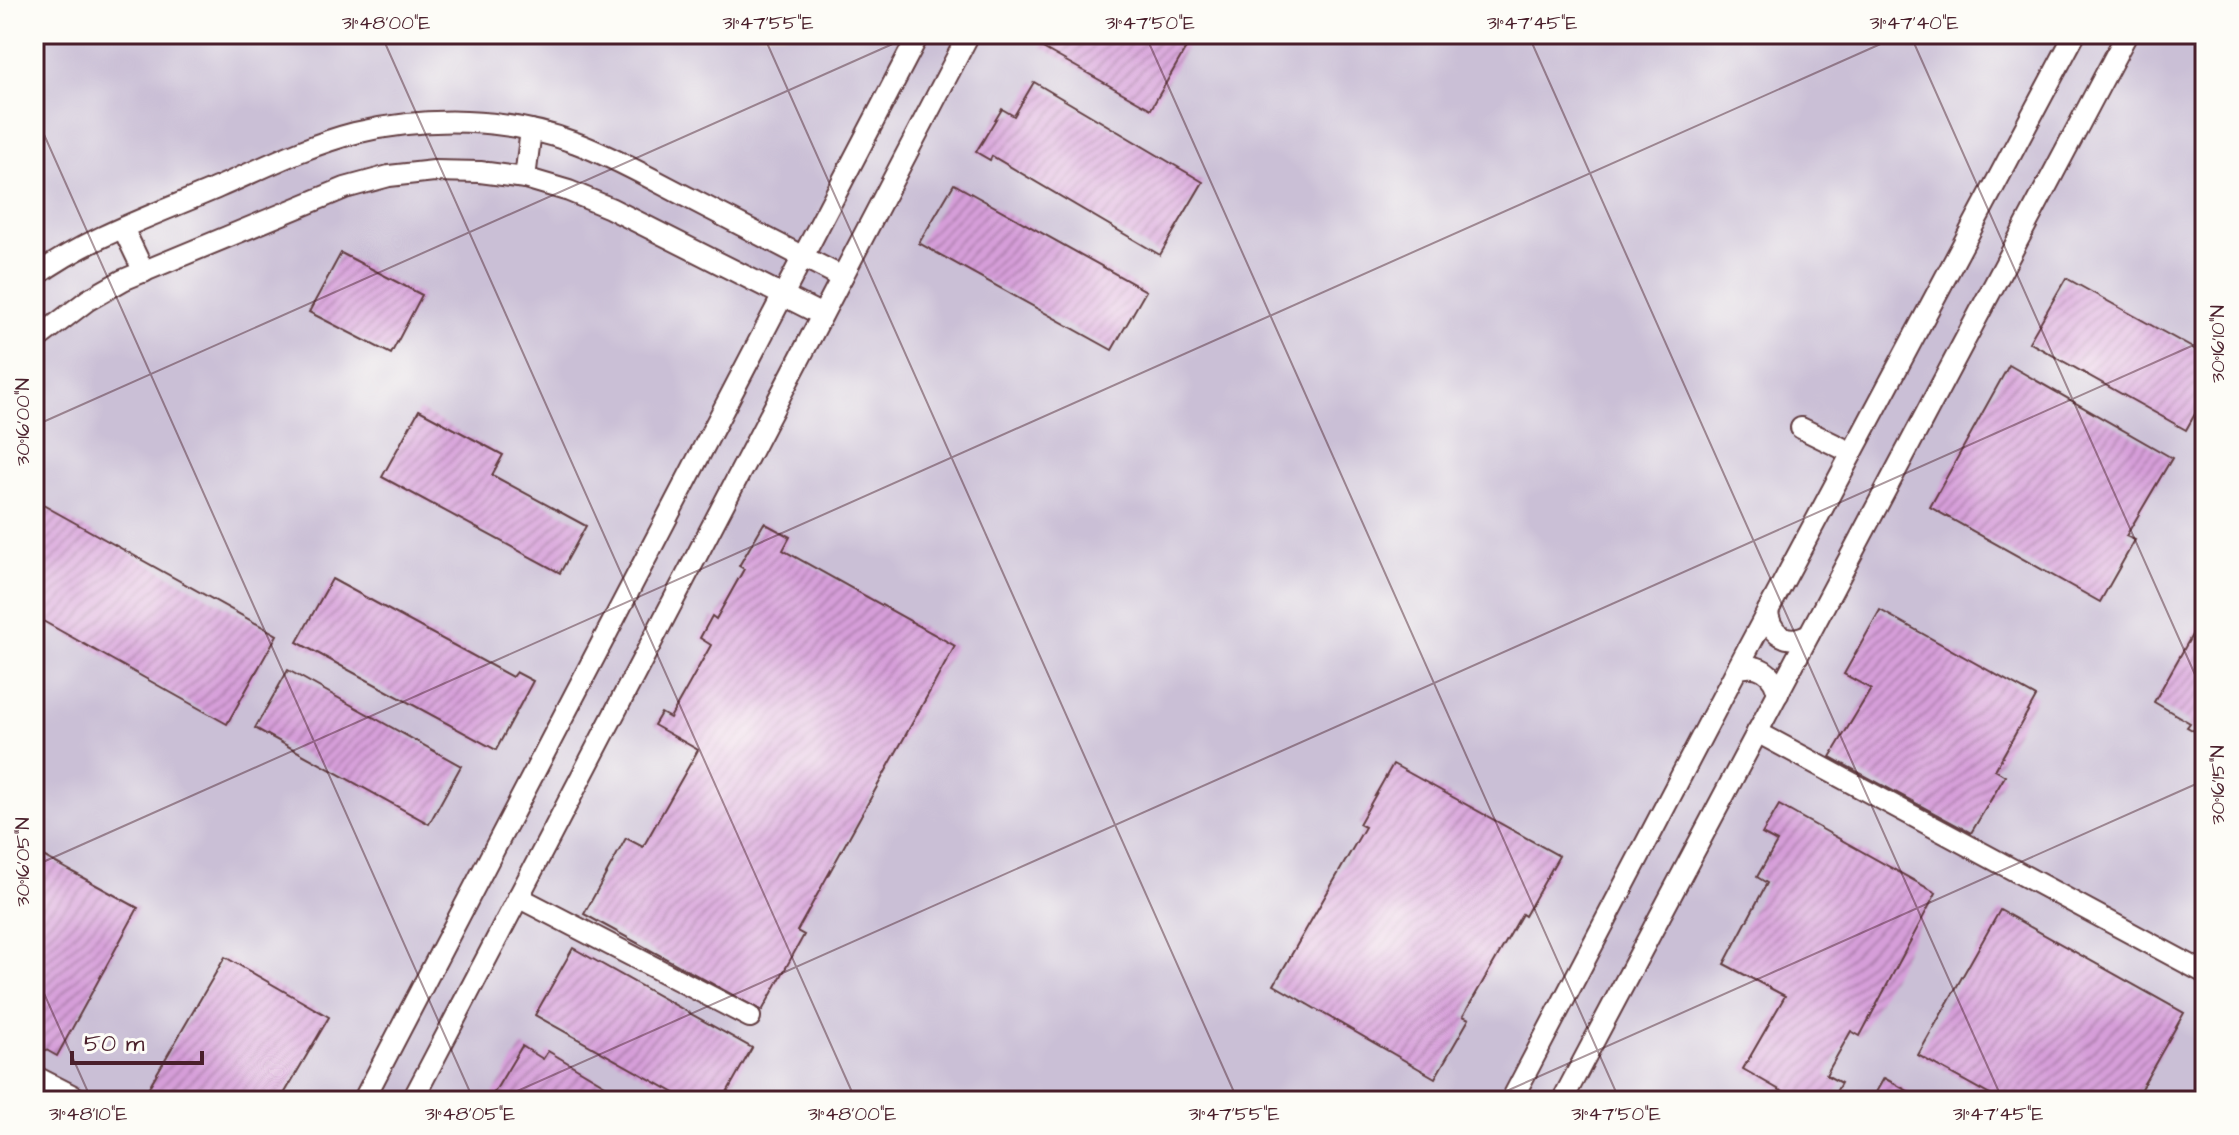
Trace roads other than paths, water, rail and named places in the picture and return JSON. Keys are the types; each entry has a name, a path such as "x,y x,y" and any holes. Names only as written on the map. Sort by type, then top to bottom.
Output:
{"lane":[{"path":"363,1101 919,34"},
{"path":"412,1101 969,34"},
{"path":"1511,1101 2075,34"},
{"path":"1562,1101 2127,34"},
{"path":"34,277 52,264 123,228 310,148 352,134 397,125 442,121 487,123 531,130 575,143 842,277"},
{"path":"525,178 531,130"},
{"path":"34,341 88,300 144,272 345,188 389,176 434,171 480,172 525,178 569,191 610,208 822,315"},
{"path":"123,228 144,272"},
{"path":"1801,428 1852,453"},
{"path":"1768,610 1771,627 1785,638 1793,640 1809,634"},
{"path":"1737,669 1746,666 1765,670 1776,684 1778,694"},
{"path":"1757,732 2205,973"},
{"path":"518,897 750,1017"},
{"path":"34,1076 83,1101"}]}
